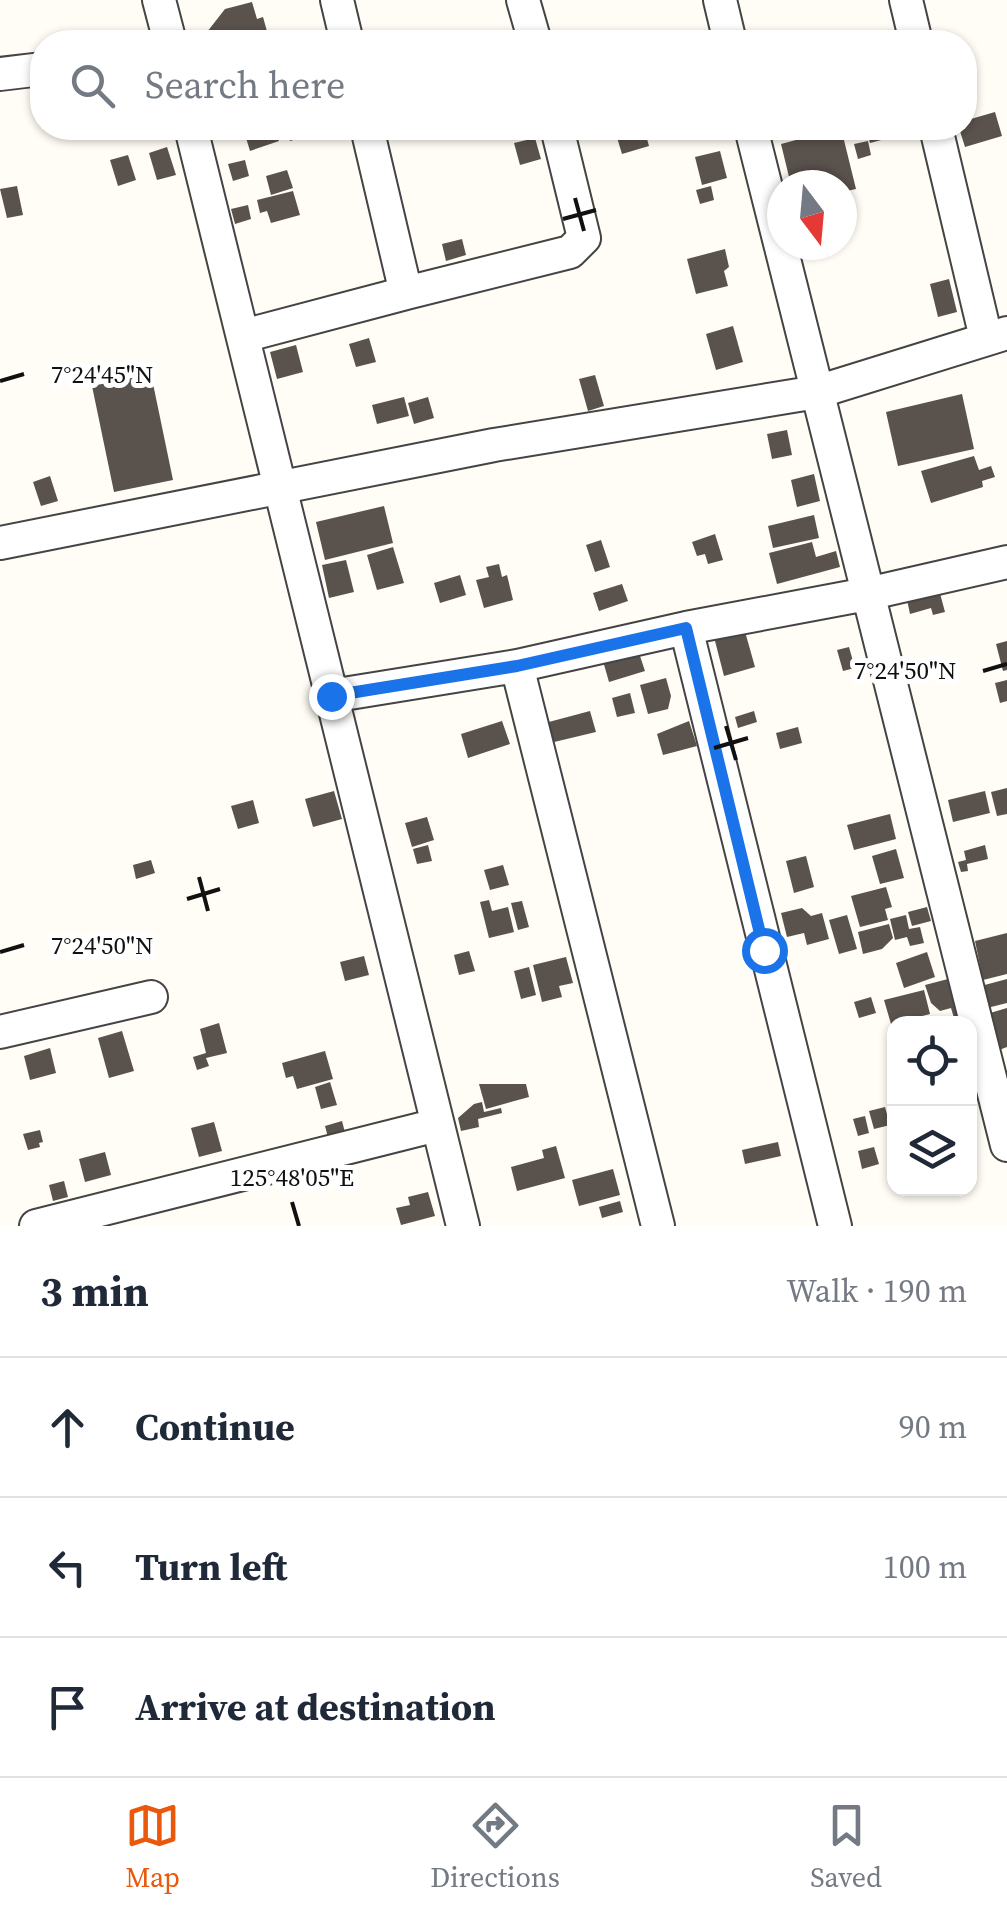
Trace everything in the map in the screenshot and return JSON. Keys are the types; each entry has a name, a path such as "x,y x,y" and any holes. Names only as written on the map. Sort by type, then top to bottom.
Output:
{"street":[{"path":"159,0 167,30"},
{"path":"337,0 344,30"},
{"path":"524,0 531,30"},
{"path":"720,0 727,30"},
{"path":"906,0 913,30"},
{"path":"0,74 30,70"},
{"path":"194,140 463,1226"},
{"path":"370,140 406,293"},
{"path":"243,336 570,252 584,238 560,140"},
{"path":"754,140 1007,1146"},
{"path":"0,543 494,445 817,392 996,336 939,140"},
{"path":"331,696 517,666 1007,562"},
{"path":"686,628 836,1226"},
{"path":"517,666 658,1226"},
{"path":"0,1032 151,997"},
{"path":"36,1226 436,1125"}],"building":[{"path":"252,2 257,19 263,17 267,30 209,30 225,9"},
{"path":"995,112 1002,136 965,147 963,140 977,140 977,117"},
{"path":"247,140 279,140 279,141 250,151"},
{"path":"536,140 541,159 520,165 514,143"},
{"path":"618,140 647,140 649,146 622,154"},
{"path":"796,140 844,140 851,170 787,170 781,144"},
{"path":"868,141 871,155 858,159 854,144"},
{"path":"167,147 176,175 157,180 149,153"},
{"path":"720,151 727,178 702,185 695,157"},
{"path":"128,155 136,180 118,186 110,160"},
{"path":"245,160 249,176 233,181 228,164"},
{"path":"287,170 293,188 271,195 266,176"},
{"path":"17,186 23,215 7,218 0,189"},
{"path":"711,186 714,200 700,204 696,190"},
{"path":"293,191 300,215 271,223 267,211 260,213 257,200"},
{"path":"248,205 251,219 235,224 231,209"},
{"path":"462,239 466,255 446,261 442,244"},
{"path":"725,249 728,286 696,294 687,259"},
{"path":"949,279 957,312 938,317 930,284"},
{"path":"733,326 743,362 716,370 706,334"},
{"path":"369,338 376,362 356,367 349,344"},
{"path":"296,345 303,372 277,379 270,352"},
{"path":"151,374 173,480 114,492 92,386"},
{"path":"595,375 604,406 588,411 579,379"},
{"path":"962,394 974,449 898,466 886,412"},
{"path":"404,397 409,416 377,424 372,405"},
{"path":"428,397 434,418 414,424 408,403"},
{"path":"787,430 792,455 772,459 767,434"},
{"path":"974,456 979,470 991,466 995,477 982,481 983,487 931,503 921,471"},
{"path":"814,474 820,501 797,507 791,480"},
{"path":"50,476 58,501 41,506 33,482"},
{"path":"384,506 393,543 325,560 316,522"},
{"path":"814,515 819,538 773,548 768,526"},
{"path":"715,534 723,560 708,564 705,554 697,556 692,542"},
{"path":"601,540 610,567 595,572 586,545"},
{"path":"812,542 816,557 836,551 840,567 777,584 769,553"},
{"path":"393,547 404,583 377,590 367,555"},
{"path":"346,560 354,592 329,598 322,565"},
{"path":"499,564 502,577 507,575 513,600 484,608 476,580 489,577 486,567"},
{"path":"460,575 466,595 440,603 434,583"},
{"path":"622,584 628,601 599,611 593,593"},
{"path":"938,586 945,612 933,615 931,608 910,614 906,595"},
{"path":"744,628 755,667 724,676 714,637"},
{"path":"1007,641 1007,670 1003,671 996,644"},
{"path":"849,647 855,668 843,671 837,650"},
{"path":"639,653 645,671 609,682 601,654"},
{"path":"666,678 671,696 668,709 648,714 640,685"},
{"path":"1007,680 1007,701 1000,703 995,683"},
{"path":"630,693 635,713 617,717 612,698"},
{"path":"590,711 596,732 550,743 545,723"},
{"path":"754,711 757,722 738,728 735,717"},
{"path":"502,721 510,744 468,758 461,734"},
{"path":"689,721 697,746 663,755 657,734"},
{"path":"798,727 802,743 780,749 776,733"},
{"path":"1007,788 1007,814 997,816 991,792"},
{"path":"334,791 342,819 313,827 305,799"},
{"path":"985,791 990,813 953,822 948,800"},
{"path":"253,800 259,823 238,829 231,806"},
{"path":"890,814 896,839 854,850 847,825"},
{"path":"427,817 434,840 412,847 405,823"},
{"path":"428,845 432,861 417,864 413,849"},
{"path":"985,845 988,859 967,864 968,871 961,872 958,862 966,860 964,851"},
{"path":"896,849 904,878 880,884 872,856"},
{"path":"806,856 814,887 794,893 786,861"},
{"path":"151,860 155,873 136,879 133,865"},
{"path":"503,865 509,885 490,890 484,870"},
{"path":"886,887 892,907 885,909 888,920 860,927 851,896"},
{"path":"489,900 492,911 508,907 514,932 489,938 480,902"},
{"path":"522,901 529,927 518,930 511,903"},
{"path":"927,907 931,921 912,926 908,912"},
{"path":"802,908 811,916 822,913 829,939 807,945 804,933 787,937 781,913"},
{"path":"847,915 857,949 839,954 829,920"},
{"path":"906,915 909,929 920,927 924,943 910,946 907,937 895,940 890,919"},
{"path":"889,924 893,938 882,949 863,954 858,932"},
{"path":"1007,933 1007,974 983,980 975,941"},
{"path":"469,951 475,971 459,975 454,955"},
{"path":"927,952 935,977 904,988 896,963"},
{"path":"364,956 369,975 345,981 340,962"},
{"path":"566,957 573,983 559,986 562,997 542,1002 533,965"},
{"path":"529,967 536,995 521,999 514,971"},
{"path":"948,979 961,1016 953,1016 951,1008 940,1011 931,1003 925,985"},
{"path":"1007,979 1007,1003 987,1008 981,986"},
{"path":"924,990 930,1014 889,1016 884,1000"},
{"path":"871,997 876,1013 859,1018 854,1002"},
{"path":"1007,1008 1007,1047 999,1050 990,1013"},
{"path":"219,1023 227,1053 206,1058 209,1066 197,1070 193,1057 206,1053 200,1029"},
{"path":"122,1031 134,1071 109,1078 98,1038"},
{"path":"50,1048 56,1073 30,1080 24,1056"},
{"path":"325,1051 333,1079 297,1089 293,1076 286,1078 282,1063"},
{"path":"330,1082 337,1105 321,1109 315,1087"},
{"path":"479,1084 526,1084 529,1097 486,1109"},
{"path":"482,1102 484,1112 501,1108 502,1113 478,1119 479,1127 461,1131 458,1118"},
{"path":"885,1107 887,1126 874,1129 869,1111"},
{"path":"865,1116 869,1133 858,1136 853,1119"},
{"path":"342,1121 347,1140 330,1145 325,1126"},
{"path":"214,1122 222,1151 199,1157 191,1128"},
{"path":"40,1130 40,1147 28,1150 23,1134"},
{"path":"778,1142 781,1156 745,1164 742,1150"},
{"path":"556,1146 565,1178 517,1191 511,1167 544,1158 542,1150"},
{"path":"874,1147 879,1164 862,1169 858,1151"},
{"path":"105,1152 111,1175 85,1182 79,1159"},
{"path":"613,1169 620,1195 579,1206 572,1180"},
{"path":"64,1181 68,1197 53,1201 49,1185"},
{"path":"428,1192 435,1216 401,1225 396,1208 410,1205 408,1197"},
{"path":"620,1201 623,1212 602,1218 599,1207"}],"route":[{"path":"331,696 517,666 686,628 764,950"}]}
